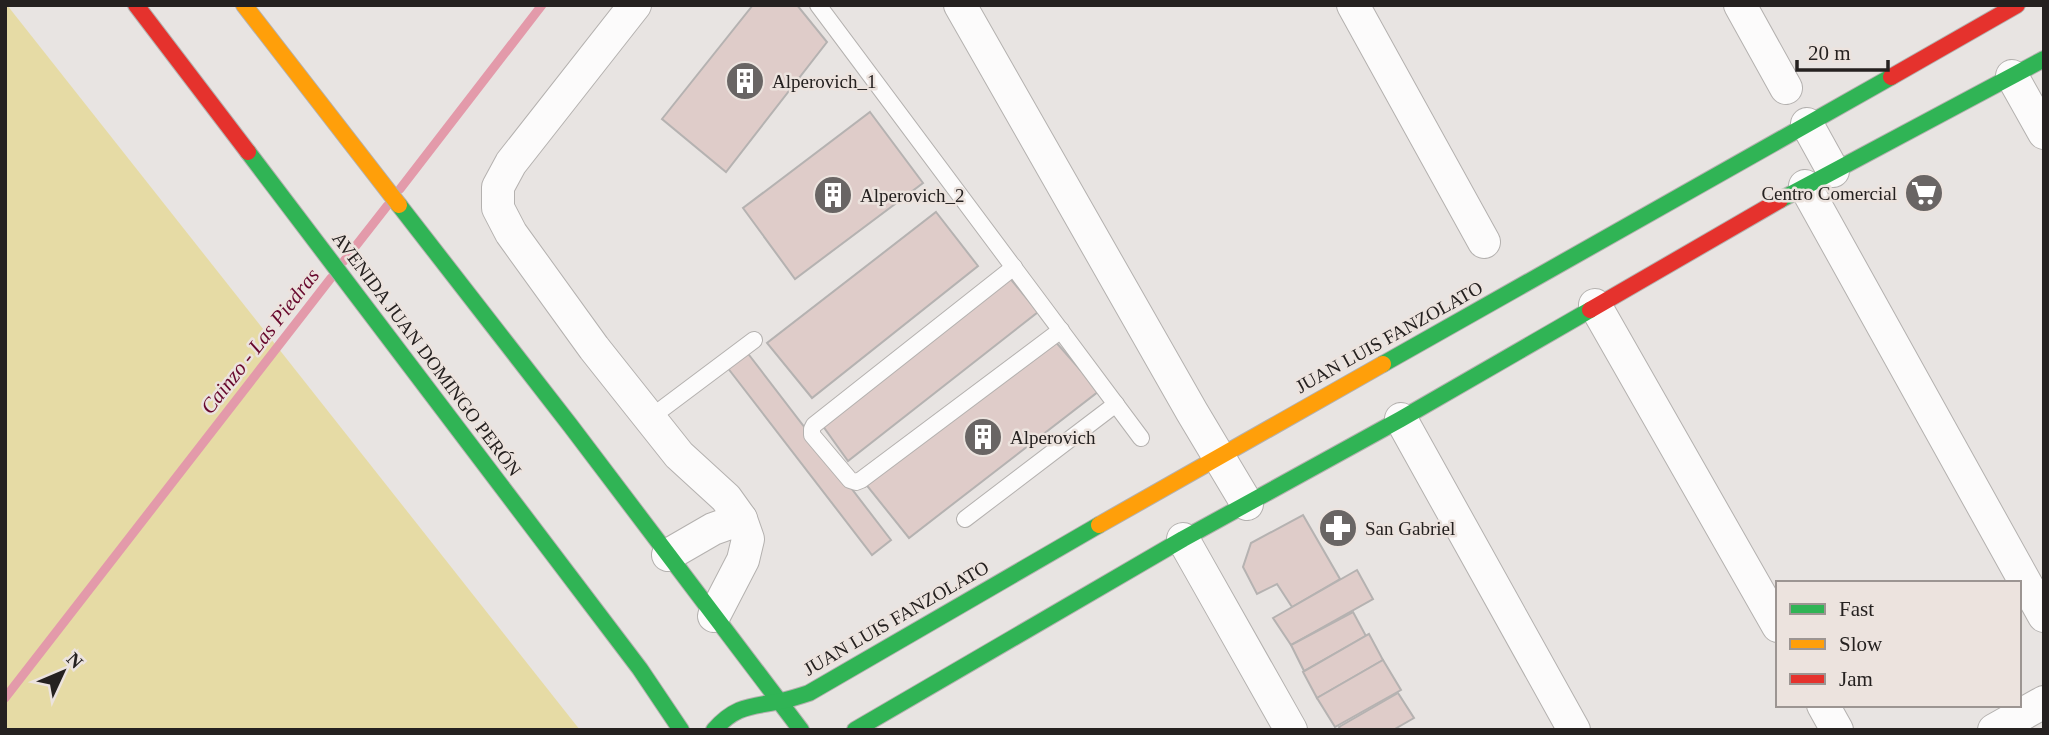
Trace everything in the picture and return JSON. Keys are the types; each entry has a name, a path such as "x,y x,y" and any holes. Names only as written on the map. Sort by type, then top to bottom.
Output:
{"street":[{"name":"AVENIDA JUAN DOMINGO PERÓN","path":"136,5 640,669 681,730"},
{"path":"244,5 570,425 802,730"},
{"path":"635,5 511,163 498,187 498,208 511,233 594,348 679,454 726,498 741,519 748,539 743,560 714,617"},
{"path":"960,5 1247,504"},
{"path":"1353,5 1484,242"},
{"path":"1740,5 1786,88"},
{"name":"JUAN LUIS FANZOLATO","path":"714,730 723,719 741,707 809,693 1219,456 2017,5"},
{"path":"855,730 1805,186 2044,59"},
{"path":"2012,76 2044,133"},
{"path":"1807,124 1833,171"},
{"path":"1805,186 2044,616"},
{"path":"1595,306 1776,623"},
{"path":"1401,419 1574,730"},
{"path":"668,555 713,529 741,519"},
{"path":"1184,540 1291,730"},
{"path":"1994,730 2044,702"},
{"path":"1824,707 1837,730"}],"lane":[{"path":"818,5 1141,438"},
{"path":"1014,267 814,425 812,435 850,480 861,480 1061,330"},
{"path":"650,418 754,340"},
{"path":"965,519 1116,404"}],"shaded area":[{"path":"7,5 580,730 5,730"}],"building":[{"name":"Alperovich_1","path":"753,5 797,5 827,42 726,172 662,119"},
{"name":"Alperovich_2","path":"870,112 923,183 795,279 743,208"},
{"path":"936,212 978,266 812,398 767,343"},
{"path":"1009,277 1038,312 848,461 820,422"},
{"name":"Alperovich","path":"1054,340 1099,391 909,538 864,482"},
{"path":"746,351 891,540 872,555 727,367"},
{"path":"1303,515 1340,579 1292,607 1277,584 1257,594 1243,567 1251,543"},
{"path":"1357,570 1373,599 1291,645 1273,618"},
{"path":"1353,612 1366,636 1304,671 1291,645"},
{"path":"1369,634 1383,660 1317,698 1303,672"},
{"path":"1383,660 1401,690 1335,727 1317,698"},
{"path":"1398,693 1414,718 1393,730 1341,730 1339,727"}],"waterway":[{"name":"Cainzo - Las Piedras","path":"400,189 542,5"},
{"name":"Cainzo - Las Piedras","path":"344,261 387,206"},
{"name":"Cainzo - Las Piedras","path":"5,698 331,278"}],"traffic: fast":[{"path":"1780,200 2044,59"},
{"path":"1383,364 1891,77"},
{"path":"248,152 640,669 681,730"},
{"path":"399,205 801,730"},
{"path":"855,730 1183,539 1401,419 1590,310"},
{"path":"714,730 744,708 809,693 1099,525"}],"traffic: slow":[{"path":"244,5 399,205"},
{"path":"1099,525 1383,364"}],"traffic: jam":[{"path":"136,5 248,152"},
{"path":"1891,77 2017,5"},
{"path":"1590,310 1780,200"}],"place":[{"name":"Alperovich_1","path":"745,81"},
{"name":"Centro Comercial","path":"1924,193"},
{"name":"Alperovich_2","path":"833,195"},
{"name":"Alperovich","path":"983,437"},
{"name":"San Gabriel","path":"1338,528"}]}
